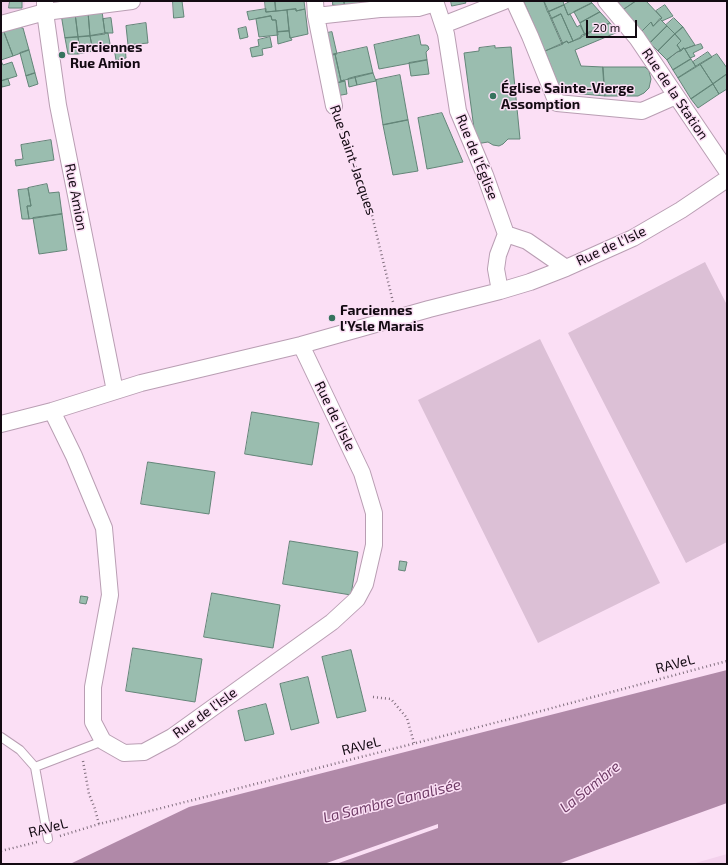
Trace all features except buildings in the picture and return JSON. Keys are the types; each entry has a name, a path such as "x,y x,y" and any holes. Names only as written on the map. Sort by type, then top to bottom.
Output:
{"street":[{"path":"1,24 45,7 132,1"},
{"path":"443,25 504,1"},
{"path":"514,1 557,102 642,111 676,96"},
{"name":"Rue de la Station","path":"606,1 638,38 727,171"},
{"path":"316,8 418,8 435,2"},
{"name":"Rue de l'Église","path":"435,2 446,34 458,111 485,175 506,234"},
{"name":"Rue Amion","path":"45,7 58,105 115,391"},
{"name":"Rue Saint-Jacques","path":"316,8 334,106"},
{"name":"Rue de l'Isle","path":"1,424 141,383 301,345 500,291 566,268 633,238 681,210 727,179"},
{"path":"500,291 496,269 498,255 506,234 527,241 566,268"},
{"name":"Rue de l'Isle","path":"103,741 124,753 144,752 172,737 332,622 357,599 366,584 374,545 374,513 362,473 301,345"},
{"path":"52,410 74,456 104,528 110,595 92,687 93,722 103,741"}],"lane":[{"path":"1,737 20,750 35,767 48,839"},
{"path":"35,767 103,741"}],"path":[{"name":"Rue Saint-Jacques","path":"334,106 370,207 396,318"},
{"name":"RAVeL","path":"1,851 99,824 727,661"},
{"path":"372,697 391,699 407,718 414,743"},
{"path":"81,749 89,794 99,824"}],"shaded area":[{"path":"1,1 25,1 24,9 1,17"},
{"path":"705,262 727,305 727,542 686,563 568,333"},
{"path":"540,339 660,583 538,643 418,400"},
{"path":"727,854 727,864 692,864"}],"water":[{"path":"727,670 727,803 558,864 336,864 438,828 438,824 324,864 70,864 189,807"}],"place":[{"name":"Farciennes Rue Amion","path":"62,55"},
{"name":"Église Sainte-Vierge Assomption","path":"493,96"},
{"name":"Farciennes l'Ysle Marais","path":"332,318"}],"water label":[{"name":"La Sambre","path":"590,787"},
{"name":"La Sambre Canalisée","path":"392,801"}]}
